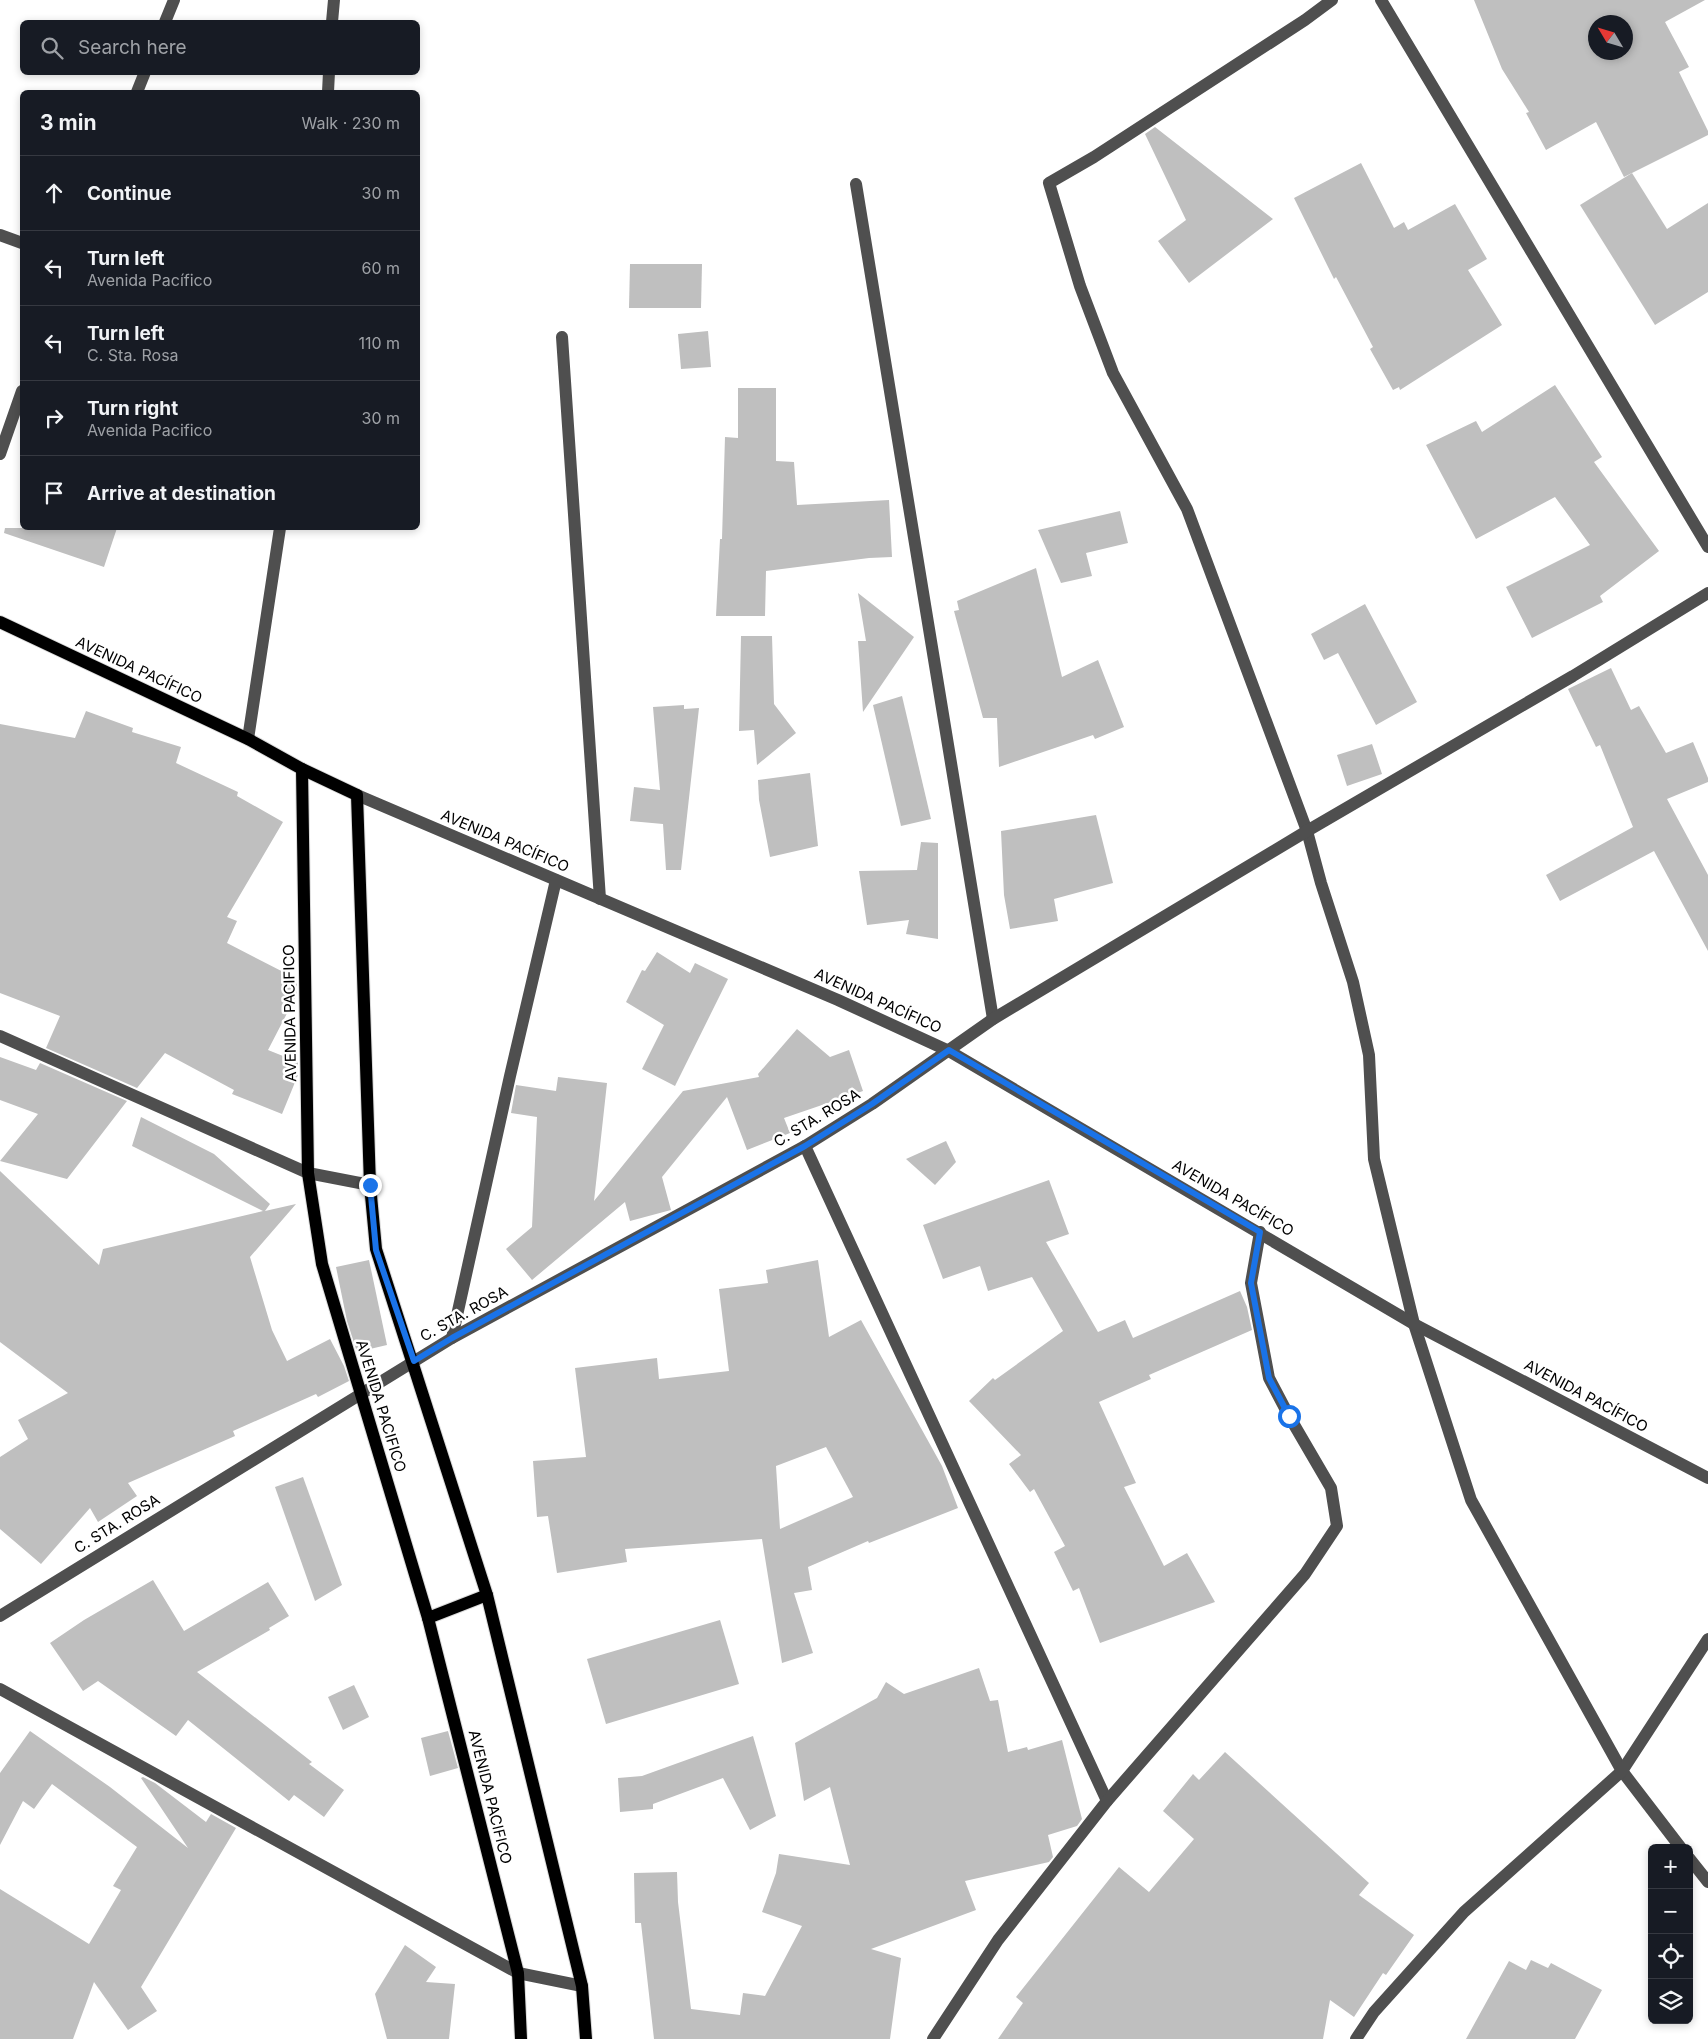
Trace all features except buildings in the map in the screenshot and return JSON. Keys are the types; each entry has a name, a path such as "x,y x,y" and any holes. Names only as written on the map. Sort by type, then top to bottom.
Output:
{"main road":[{"name":"AVENIDA PACÍFICO","path":"0,622 248,739 302,769 357,795"},
{"name":"AVENIDA PACIFICO","path":"302,769 308,1173 322,1264 428,1618 518,1973 521,2039"},
{"path":"357,795 370,1185 376,1250 414,1361 488,1595 582,1986 586,2039"},
{"path":"428,1618 488,1595"}],"street":[{"path":"166,20 174,0"},
{"path":"332,20 334,0"},
{"path":"1332,0 1305,20 1103,152 1049,183 1080,286 1113,373 1187,509 1307,831 1321,884 1353,982 1369,1055 1374,1159 1414,1324 1471,1500 1622,1771 1678,1844"},
{"path":"1381,0 1708,547"},
{"path":"138,90 144,75"},
{"path":"328,90 329,75"},
{"path":"856,184 993,1019"},
{"path":"0,235 20,242"},
{"path":"562,337 600,899"},
{"path":"0,454 20,397"},
{"path":"248,739 280,530"},
{"name":"C. STA. ROSA","path":"0,1616 452,1338 805,1146 872,1104 993,1019 1307,831 1573,676 1708,593"},
{"name":"AVENIDA PACÍFICO","path":"357,795 838,1000 949,1050 1414,1324 1708,1478"},
{"path":"452,1338 556,880"},
{"path":"0,1036 308,1173 370,1185"},
{"path":"805,1146 1107,1800"},
{"path":"933,2039 998,1940 1107,1800 1305,1574 1337,1526 1331,1488 1269,1378 1251,1283 1260,1232"},
{"path":"1356,2039 1374,2012 1464,1912 1622,1771 1708,1639"},
{"path":"0,1689 518,1973 582,1986"},
{"path":"1693,1863 1708,1882"}],"route":[{"path":"370,1185 376,1250 414,1361 452,1338 805,1146 872,1104 949,1050 1260,1232 1251,1283 1269,1378 1289,1416"}]}
